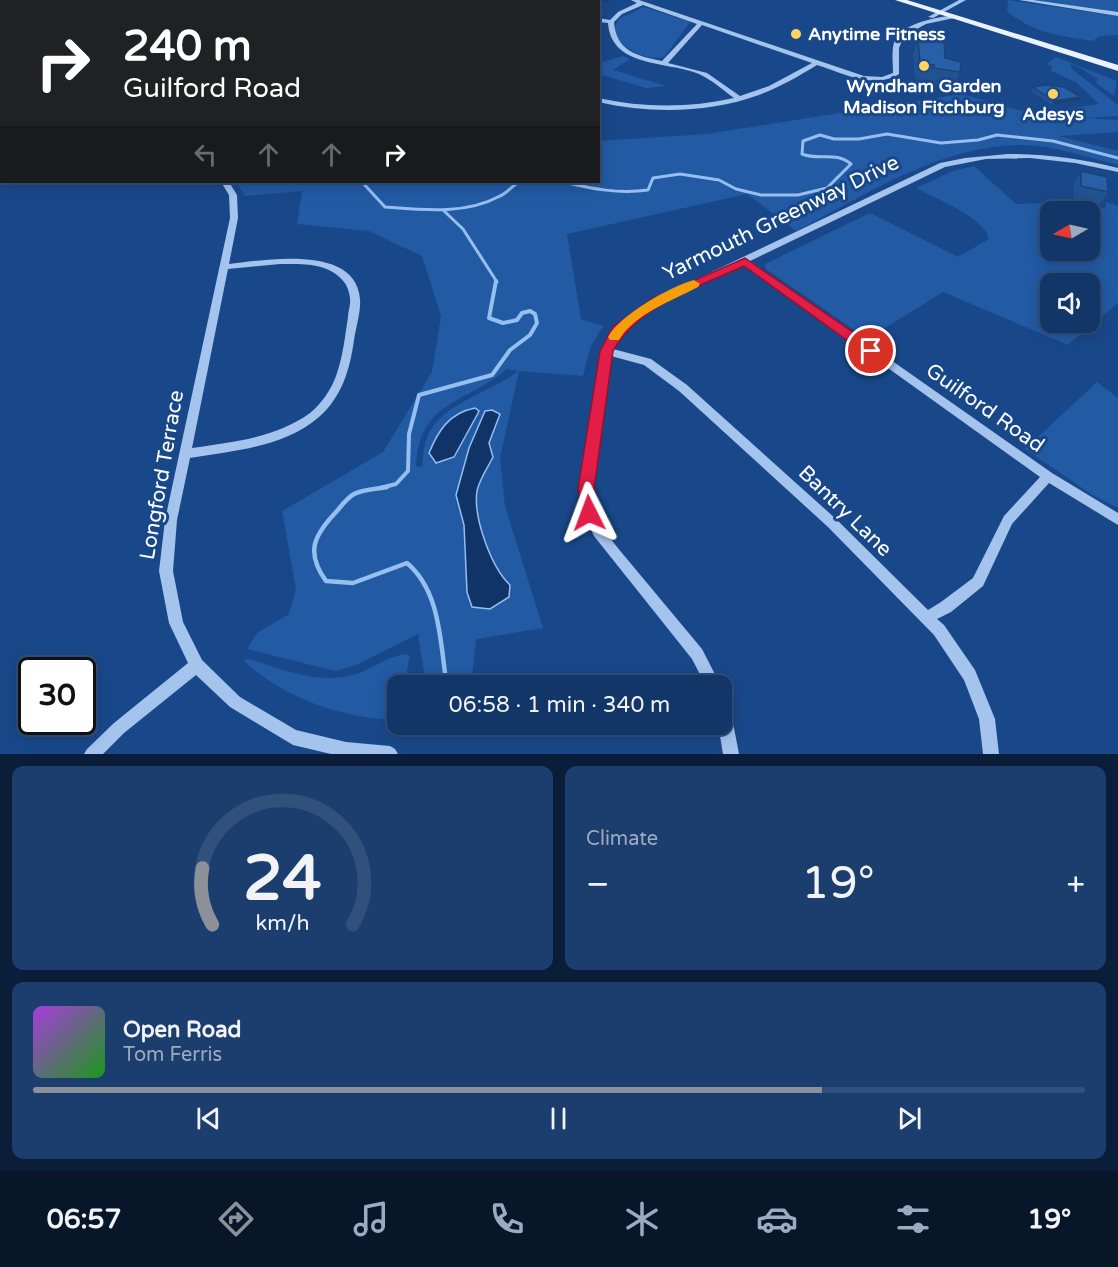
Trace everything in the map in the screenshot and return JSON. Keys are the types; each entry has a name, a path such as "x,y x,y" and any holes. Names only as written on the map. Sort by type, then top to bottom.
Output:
{"main road":[{"path":"899,0 943,10 1118,60"},
{"path":"918,0 956,18 1118,70"}],"street":[{"path":"633,0 863,78 888,78 896,74 898,41 901,36 963,0"},
{"path":"1022,0 1118,14"},
{"path":"642,3 620,13 611,22 610,35 618,45 636,56 700,73 738,98"},
{"path":"924,23 956,18"},
{"path":"600,20 611,22"},
{"path":"664,63 701,23"},
{"path":"600,100 622,106 656,108 738,98 789,79 817,63"},
{"name":"Yarmouth Greenway Drive","path":"708,675 696,654 598,532 589,513 586,489 607,351 618,330 646,308 925,173 961,161 985,157 1032,156 1088,163 1118,170"},
{"name":"Longford Terrace","path":"226,183 233,195 234,210 171,520 166,571 176,623 197,665 235,702 293,737 346,750 390,754"},
{"path":"184,454 260,441 291,431 308,421 325,405 342,376 355,299 352,287 344,274 324,265 298,261 224,267"},
{"name":"Guilford Road","path":"745,261 1048,476 1118,520"},
{"name":"Bantry Lane","path":"607,351 647,362 683,388 832,523 926,618 953,647 970,675 987,719 991,754"},
{"path":"926,618 946,607 978,582 1008,520 1048,476"},
{"path":"92,754 119,728 197,665"},
{"path":"728,735 731,754"}],"shaded area":[{"path":"1008,0 1118,16 1118,35 1100,36 1092,41 1037,29 1007,11"},
{"path":"1029,0 1118,0 1118,13"},
{"path":"644,7 690,22 664,57 638,54 616,38 615,27 619,19"},
{"path":"623,56 630,59 613,70 666,86 646,88 600,74 600,63"},
{"path":"1056,57 1117,81 1114,96 1096,83 1098,79 1070,64 1072,69 1118,105 1118,116 1087,118 1118,120 1118,132 1058,136 1118,151 1118,165 1045,147 1020,145 990,148 932,163 876,188 796,231 747,194 567,234 581,319 603,326 590,348 583,376 519,371 500,458 505,506 543,628 476,639 472,675 424,675 418,634 356,665 335,671 247,649 257,633 289,614 296,589 282,511 383,452 432,372 441,316 422,256 369,231 297,224 302,191 245,196 237,183 600,183 600,141 706,134 962,94 1032,114 1099,104 1076,82 1051,71 1052,67 1047,63","holes":["507,369 518,371 459,404 438,421 426,439 422,467 416,466 419,444 435,415","485,411 497,421 489,443 493,457 477,491 476,502 490,554 510,585 509,597 490,609 464,555 464,525 456,495 469,448","477,415 454,457 436,463 431,459"]},
{"path":"974,166 1016,204 1040,203 1040,261 1100,261 1100,207 1105,208 1106,202 1118,206 1118,303 1100,318 1100,273 1040,273 1040,333 1082,333 1068,345 943,292 867,339 766,269 765,264 870,213 958,257 989,239 978,223 959,209 916,188 953,171"},
{"path":"1097,382 1118,398 1118,508 1091,494 1025,449"},
{"path":"475,408 479,411 454,457 436,463 429,453 436,437 451,419 466,410"},
{"path":"492,410 500,414 489,443 493,457 480,482 476,502 490,554 510,585 509,597 490,609 472,607 467,592 464,525 456,495 469,448 485,411"},
{"path":"400,655 410,656 406,675 387,675 387,719 335,710 295,696 259,674 243,660 250,659 303,675 331,678 359,673"}],"building":[{"path":"922,31 936,33 944,38 945,58 961,62 960,72 933,68 934,65 920,63 918,39 921,39"},
{"path":"1046,85 1064,87 1081,97 1054,101 1033,87"},
{"path":"1081,171 1107,177 1108,192 1081,186"}],"waterway":[{"path":"568,183 606,190 637,191 648,190 653,178 680,174 719,180 736,189 761,195 798,195 827,188 851,164 839,158 802,154 803,141 820,135 834,139 859,139 887,134 941,143 978,140 997,135 1053,141 1118,158"},
{"path":"363,183 385,207 429,210 458,209 487,202 503,195 518,183"},
{"path":"444,211 463,229 497,282"},
{"path":"380,488 396,484 408,471 409,434 419,395 492,375 510,350 530,335 537,323 535,314 530,311 522,313 517,320 503,323 489,318 496,281"},
{"path":"380,488 387,487"},
{"path":"380,488 358,492 351,496 329,520 315,544 316,561 326,581 353,583 407,563 418,574 432,602 440,633 445,675"}],"slow traffic":[{"path":"614,337 618,330 656,302 694,284"}],"place":[{"name":"Anytime Fitness","path":"796,34"},
{"name":"Wyndham Garden Madison Fitchburg","path":"924,66"},
{"name":"Adesys","path":"1053,94"}],"route":[{"path":"589,513 586,489 607,351 618,330 656,302 745,261 871,351"}]}
